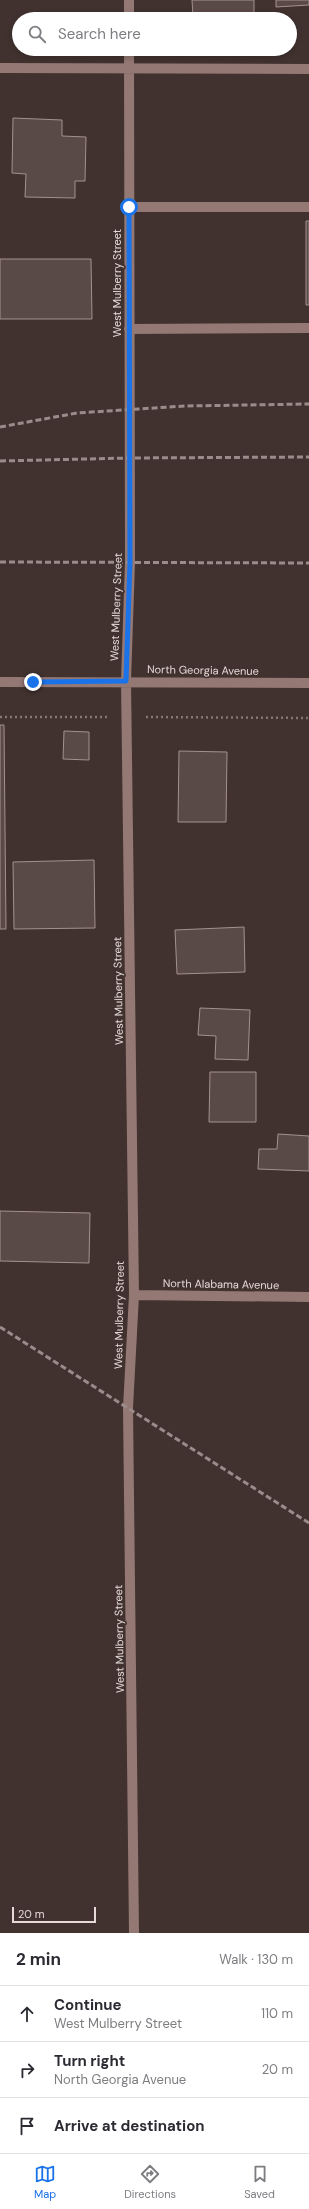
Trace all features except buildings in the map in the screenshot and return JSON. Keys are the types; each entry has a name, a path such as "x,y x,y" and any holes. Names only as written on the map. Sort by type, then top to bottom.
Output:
{"street":[{"path":"129,0 129,12"},
{"name":"West Mulberry Street","path":"129,56 130,562 126,681 134,1295 128,1408 134,1933"},
{"path":"0,68 309,70"},
{"path":"129,207 309,207"},
{"path":"129,329 309,328"},
{"name":"North Georgia Avenue","path":"0,682 126,681 309,683"},
{"name":"North Alabama Avenue","path":"134,1295 309,1297"}],"path":[{"path":"0,717 108,716"},
{"path":"146,717 309,718"}],"railway":[{"path":"0,427 77,413 185,406 309,404"},
{"path":"0,461 129,458 309,457"},
{"path":"0,562 309,563"},
{"path":"0,1327 309,1523"}],"route":[{"path":"33,682 126,681 130,562 129,207"}]}
